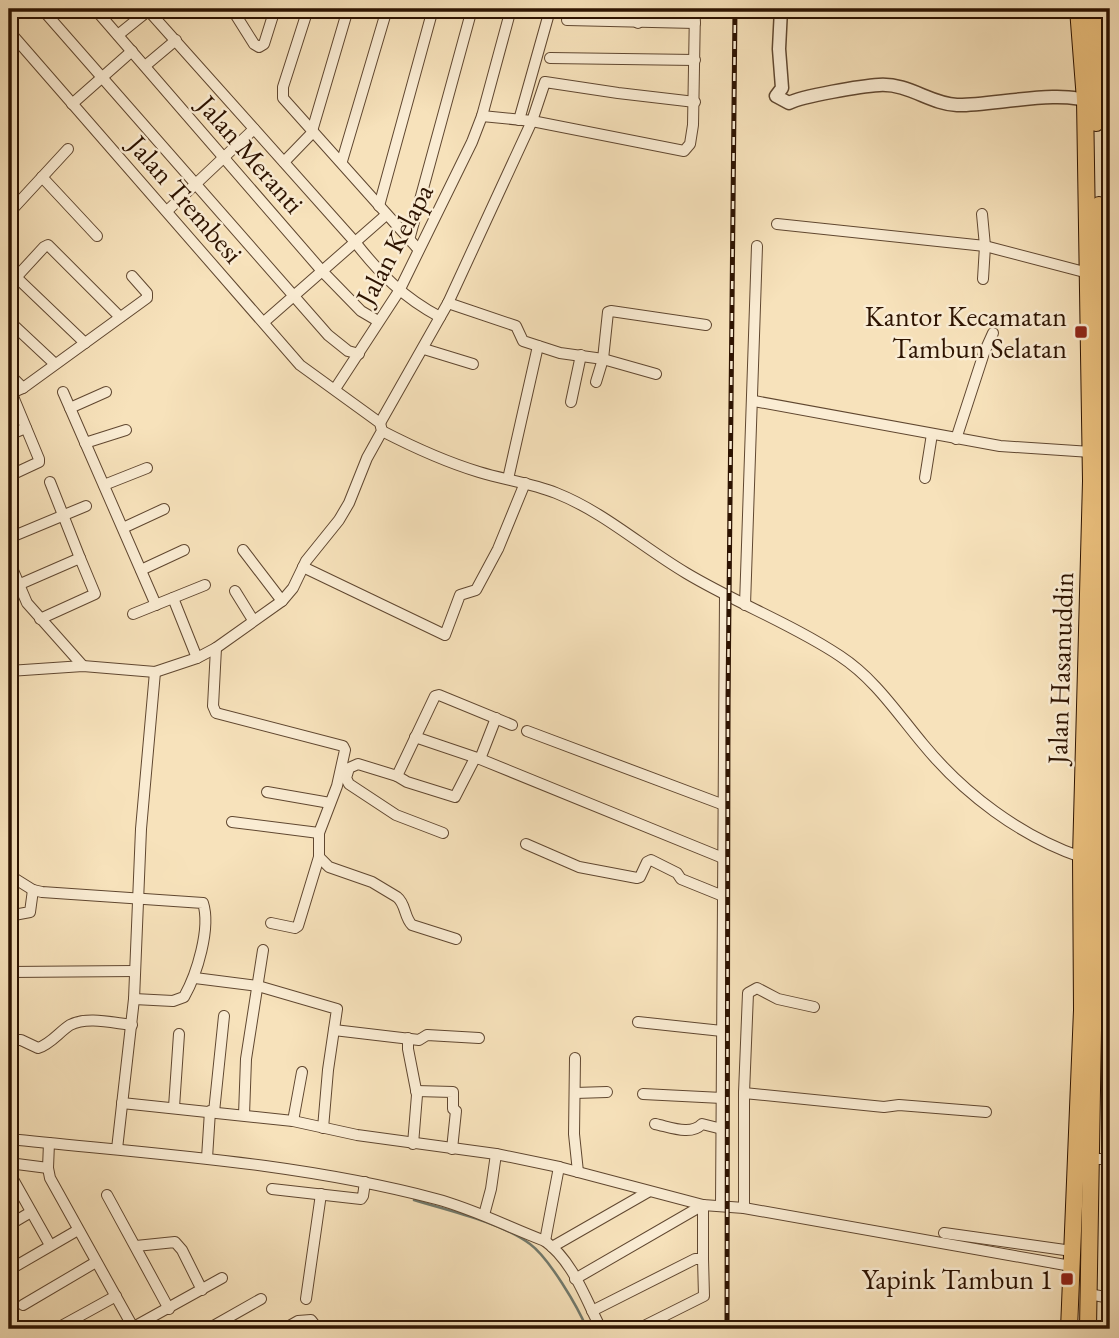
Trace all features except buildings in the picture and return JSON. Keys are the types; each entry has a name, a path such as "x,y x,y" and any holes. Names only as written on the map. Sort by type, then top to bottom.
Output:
{"highway":[{"name":"Jalan Hasanuddin","path":"1078,9 1091,103 1100,278 1106,491 1104,716 1097,854 1102,990 1090,1159 1088,1329"},
{"name":"Jalan Hasanuddin","path":"1091,103 1097,75 1093,9"},
{"name":"Jalan Hasanuddin","path":"1069,1329 1082,1010 1081,857 1091,452 1100,278"}],"street":[{"path":"43,9 338,344 359,354"},
{"name":"Jalan Meranti","path":"95,9 322,271 361,311 378,321"},
{"path":"118,36 148,9 386,280 416,304 440,317"},
{"path":"233,9 254,44 259,47 264,44 275,9"},
{"path":"308,9 281,93 312,132 342,161 382,210 418,248"},
{"path":"284,162 312,132 348,9"},
{"path":"342,161 387,9"},
{"path":"264,323 355,242 382,210 433,9"},
{"path":"409,240 472,9"},
{"name":"Jalan Kelapa","path":"335,389 399,291 452,184 482,116 511,9"},
{"path":"519,120 548,17 547,10 542,9"},
{"path":"638,9 638,23"},
{"path":"482,116 532,121 684,151 690,144 695,102 695,9"},
{"path":"780,9 782,88 776,96 789,103 849,89 881,85 916,91 956,105 1057,98 1091,103"},
{"path":"567,19 695,23"},
{"name":"Jalan Trembesi","path":"9,31 300,365 335,389 381,427 417,449 458,465 554,492 578,503 686,573 802,633 862,672 891,702 936,759 971,793 1046,844 1081,857"},
{"path":"145,66 176,40"},
{"path":"72,104 132,51"},
{"path":"550,58 695,60"},
{"path":"9,671 83,666 155,672 216,648 282,601 293,589 303,567 349,503 381,427 448,303 532,121 545,82 695,102"},
{"path":"167,211 254,129"},
{"path":"9,213 68,149"},
{"path":"42,177 97,236"},
{"path":"982,214 985,246 983,279"},
{"path":"777,224 985,246 1100,278"},
{"path":"85,343 12,281 44,247 48,245 120,317"},
{"path":"745,605 754,401 757,246"},
{"path":"9,476 38,462 10,394 23,388 147,298 147,293 132,276"},
{"path":"448,303 516,326 523,341 560,353 603,359 656,374"},
{"path":"596,382 603,359 608,312 611,310 706,325"},
{"path":"9,321 55,364"},
{"path":"956,439 993,333"},
{"path":"508,479 538,346"},
{"path":"424,349 472,365"},
{"path":"571,402 581,355"},
{"path":"9,374 23,388"},
{"path":"70,408 106,392"},
{"path":"63,393 156,605"},
{"path":"754,401 1000,446 1091,452"},
{"path":"9,435 26,428"},
{"path":"85,443 126,430"},
{"path":"925,478 932,434"},
{"path":"104,485 147,468"},
{"path":"40,619 95,594 50,482"},
{"path":"303,567 445,635 460,595 476,590 493,559 525,484"},
{"path":"9,538 86,506"},
{"path":"122,528 164,509"},
{"path":"141,570 184,550"},
{"path":"243,550 282,601"},
{"path":"18,585 80,558"},
{"path":"9,561 27,603 83,666"},
{"path":"132,614 205,585"},
{"path":"235,591 253,620"},
{"path":"720,1206 725,595"},
{"path":"173,598 197,657"},
{"path":"216,648 216,713 343,746 345,751 337,786 318,833 319,857 298,926 295,928 271,923"},
{"path":"117,1149 134,999 137,898 155,672"},
{"path":"397,776 433,698 437,695 512,725"},
{"path":"443,833 396,816 349,784 346,778 349,768 358,764 455,797 478,758 496,718"},
{"path":"527,731 724,805"},
{"path":"415,737 478,758 723,858"},
{"path":"267,792 330,803"},
{"path":"232,822 318,833"},
{"path":"526,844 579,867 638,878 651,860 677,873 681,879 723,896"},
{"path":"319,857 329,867 372,882 397,897 401,900 407,921 412,925 456,939"},
{"path":"9,875 33,890 203,903 206,916 195,978 184,997 180,1000 134,999"},
{"path":"14,915 30,912 33,890"},
{"path":"244,1115 246,1059 263,950"},
{"path":"9,972 135,971"},
{"path":"195,978 258,986 337,1008 323,1128"},
{"path":"744,1209 744,1093 748,993 757,988 778,999 814,1007"},
{"path":"207,1158 224,1016"},
{"path":"9,1040 21,1040 38,1048 44,1047 72,1024 80,1022 131,1025"},
{"path":"638,1022 722,1031"},
{"path":"334,1030 419,1040 427,1035 479,1038"},
{"path":"173,1107 179,1034"},
{"path":"408,1038 417,1111 413,1144"},
{"path":"575,1058 574,1134 578,1172"},
{"path":"293,1121 302,1072"},
{"path":"416,1091 453,1092 453,1109 456,1111 452,1149"},
{"path":"575,1093 607,1092"},
{"path":"744,1093 884,1107 899,1105 986,1112"},
{"path":"643,1094 722,1098"},
{"path":"122,1103 293,1121 413,1144 496,1154 559,1167 703,1205 1072,1259"},
{"path":"655,1125 690,1131 697,1130 702,1124 722,1129"},
{"path":"9,1139 207,1158 303,1171 438,1199 484,1215 549,1244 575,1279 601,1329"},
{"path":"50,1143 50,1178 133,1329 222,1279"},
{"path":"484,1215 496,1154"},
{"path":"1090,1159 1110,1159"},
{"path":"9,1163 48,1168"},
{"path":"549,1244 559,1167"},
{"path":"9,1181 14,1181 50,1245"},
{"path":"272,1189 361,1199 365,1182"},
{"path":"549,1244 648,1192"},
{"path":"306,1299 321,1194"},
{"path":"107,1195 169,1309"},
{"path":"638,1329 704,1296 703,1205"},
{"path":"575,1279 703,1205"},
{"path":"9,1225 31,1212"},
{"path":"9,1270 78,1230"},
{"path":"944,1233 1072,1259"},
{"path":"136,1246 175,1242 182,1250 202,1290"},
{"path":"592,1311 695,1259 703,1259"},
{"path":"23,1305 96,1262"},
{"path":"1088,1294 1110,1298"},
{"path":"56,1329 116,1296"},
{"path":"208,1329 261,1299"},
{"path":"284,1329 305,1319 312,1320 318,1329"}],"waterway":[{"path":"414,1200 490,1223 530,1244 546,1260 577,1308 587,1329"}],"railway":[{"path":"727,1329 728,700 735,9"}],"place":[{"name":"Kantor Kecamatan Tambun Selatan","path":"1081,332"},
{"name":"Yapink Tambun 1","path":"1067,1279"}]}
